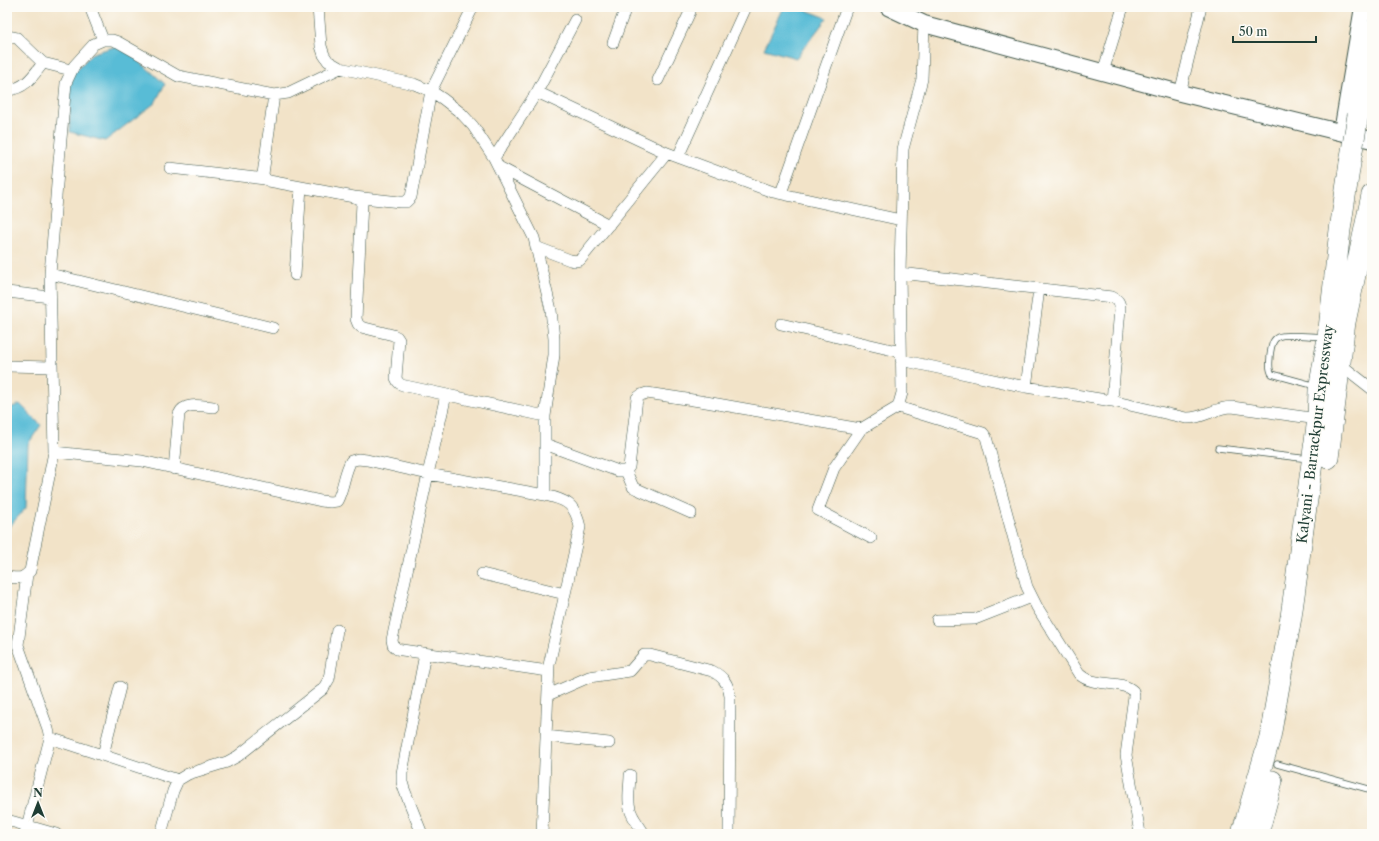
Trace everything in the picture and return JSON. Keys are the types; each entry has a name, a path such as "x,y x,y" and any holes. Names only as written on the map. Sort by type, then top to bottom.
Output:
{"highway":[{"name":"Kalyani - Barrackpur Expressway","path":"1242,834 1275,752 1291,617 1318,419 1320,387 1328,338 1340,230 1372,31"},
{"name":"Kalyani - Barrackpur Expressway","path":"1258,834 1316,538 1336,404 1345,322 1372,195"}],"main road":[{"path":"888,7 924,24 1180,93 1372,140"},
{"path":"1342,132 1363,7"}],"street":[{"path":"90,7 103,40"},
{"path":"318,7 321,46 328,61 340,68 414,84 443,98 461,113 472,126 496,163 534,238 551,310 554,339 554,355 545,416 546,495"},
{"path":"170,168 265,179 268,181 354,196 406,202 411,198 431,91 473,7"},
{"path":"613,43 626,7"},
{"path":"658,80 690,12 690,7"},
{"path":"678,157 746,7"},
{"path":"781,193 847,7"},
{"path":"1103,72 1123,7"},
{"path":"1180,93 1201,7"},
{"path":"496,163 537,92 575,20"},
{"path":"871,538 818,510 834,468 861,429 898,407 902,393 900,274 903,149 922,79 924,24"},
{"path":"7,36 17,38 43,62 71,70"},
{"path":"7,577 17,578 25,576 30,571 54,452 50,274 66,82 71,70 89,48 103,40 118,42 178,76 274,95 288,93 340,68"},
{"path":"7,90 18,87 29,81 43,62"},
{"path":"537,92 667,153 773,192 901,220"},
{"path":"265,179 263,174 274,95"},
{"path":"536,247 570,260 580,260 667,153"},
{"path":"496,163 609,225"},
{"path":"295,275 301,187"},
{"path":"354,196 360,199 363,208 356,319 358,324 366,329 397,337 399,340 396,378 398,382 402,385 545,416"},
{"path":"50,274 273,328"},
{"path":"900,274 1112,297 1120,303 1112,401"},
{"path":"1026,387 1039,289"},
{"path":"7,292 50,297"},
{"path":"781,324 1026,387 1112,401 1186,418 1198,418 1219,408 1232,406 1318,419"},
{"path":"1340,364 1372,389"},
{"path":"7,366 52,367"},
{"path":"626,471 629,467 637,398 647,393 861,429"},
{"path":"446,395 392,640 393,645 397,649 425,654 548,671"},
{"path":"174,469 179,414 181,410 190,406 213,407"},
{"path":"898,407 983,433 986,437 1031,597 1083,678 1090,681 1126,687 1133,691 1134,696 1126,755 1143,834"},
{"path":"545,444 618,471 626,471"},
{"path":"54,452 130,459 330,502 337,501 341,493 347,468 351,461 358,459 428,474 546,495 562,499 570,505 577,516 580,527 548,665 542,834"},
{"path":"626,471 633,487 691,513"},
{"path":"25,830 50,738 48,728 18,645 27,574"},
{"path":"482,574 565,594"},
{"path":"937,620 975,619 1031,597"},
{"path":"161,834 173,791 178,780 188,774 226,762 238,756 323,689 329,679 337,630"},
{"path":"422,834 404,789 402,773 425,654"},
{"path":"548,695 589,677 630,671 644,655 657,657 719,674 728,686 730,696 729,834"},
{"path":"103,755 120,687"},
{"path":"546,736 609,743"},
{"path":"50,738 178,780"},
{"path":"630,775 630,808 644,834"},
{"path":"7,820 25,830 56,834"}],"lane":[{"path":"1320,387 1272,374 1269,367 1272,346 1274,340 1285,335 1328,338"},
{"path":"1218,448 1313,459"},
{"path":"1275,752 1372,790"}],"water":[{"path":"784,7 798,7 827,18 796,58 764,49"},
{"path":"121,45 165,84 155,103 105,141 70,132 69,77 93,53"},
{"path":"20,404 41,425 28,444 26,508 7,529 7,409"}]}
